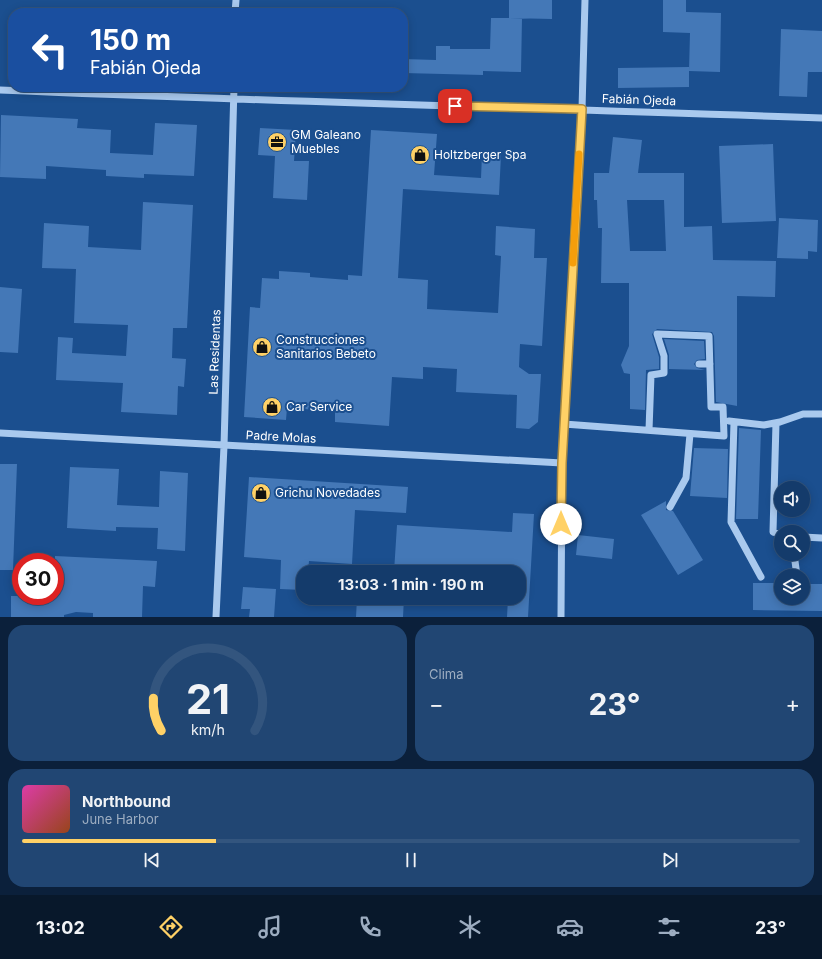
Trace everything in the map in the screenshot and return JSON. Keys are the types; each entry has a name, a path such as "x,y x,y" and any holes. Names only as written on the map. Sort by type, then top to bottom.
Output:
{"street":[{"path":"561,617 562,463 582,109 585,0"},
{"name":"Fabián Ojeda","path":"47,92 234,100 582,109 822,118"},
{"name":"Las Residentas","path":"216,617 224,446 234,92"},
{"path":"564,424 724,436 725,421 723,407 711,406 709,336 657,334 664,356 664,373 651,375 649,430"},
{"path":"699,364 710,364"},
{"path":"725,421 764,425 776,423 803,414 822,414"},
{"path":"734,422 731,522 761,577"},
{"path":"774,532 776,423"},
{"name":"Padre Molas","path":"0,433 562,463"},
{"path":"670,507 686,478 690,434"},
{"path":"810,537 822,538"}],"building":[{"path":"509,0 552,0 552,19 509,18"},
{"path":"663,0 686,0 686,12 721,13 720,72 689,71 690,33 663,32"},
{"path":"491,18 522,18 521,72 483,71 483,75 408,73 408,59 436,60 436,46 450,46 450,49 490,49"},
{"path":"781,29 822,31 822,72 808,72 807,97 779,96"},
{"path":"689,67 689,87 618,88 618,68"},
{"path":"1,115 78,119 77,128 111,130 110,153 153,155 155,123 197,125 194,176 144,174 144,178 106,176 106,170 46,166 46,179 0,177"},
{"path":"260,128 296,130 294,161 309,161 307,200 273,198 275,156 258,155"},
{"path":"371,130 437,134 434,175 481,178 482,154 501,155 499,195 403,189 398,278 428,280 427,309 498,313 501,256 495,255 496,226 535,229 534,258 547,258 542,346 520,344 519,367 529,374 541,374 538,422 529,429 516,428 517,395 456,392 457,369 423,367 423,379 392,377 389,426 335,422 335,411 287,408 286,420 244,417 250,307 260,308 262,278 279,279 279,271 310,273 310,277 348,280 348,275 362,276"},
{"path":"613,137 642,140 638,173 684,173 684,227 712,226 713,260 776,261 775,297 737,296 737,406 716,402 714,336 712,332 657,329 652,334 659,357 659,369 646,370 645,410 630,409 630,374 624,373 621,365 629,346 629,283 601,283 602,228 598,228 597,200 594,200 594,173 609,173","holes":["627,200 664,200 666,251 630,251"]},
{"path":"773,144 776,221 722,223 719,146"},
{"path":"143,202 193,205 187,328 173,328 172,358 186,359 184,387 178,386 177,415 121,412 123,383 56,380 58,337 73,338 72,353 126,356 128,325 74,323 76,269 42,268 44,223 89,226 88,247 141,250"},
{"path":"779,218 818,220 817,252 808,251 808,259 777,258"},
{"path":"0,287 22,289 18,353 0,352"},
{"path":"664,339 704,341 705,359 697,360 694,364 697,368 705,370 669,369 669,355"},
{"path":"739,428 761,430 758,519 736,519"},
{"path":"694,448 728,449 727,498 690,496"},
{"path":"0,464 17,464 12,570 0,570"},
{"path":"70,467 119,469 117,505 159,507 160,471 188,473 185,551 157,549 158,528 116,527 116,531 67,528"},
{"path":"249,477 408,487 406,513 355,510 352,564 309,561 309,565 296,565 296,590 280,589 281,560 244,557"},
{"path":"666,501 666,510 673,511 703,560 678,575 641,515"},
{"path":"513,513 534,514 528,617 507,617 508,605 526,605 526,565 394,565 397,525 512,532"},
{"path":"578,535 614,539 612,559 576,555"},
{"path":"64,556 157,561 155,587 143,586 142,617 93,617 93,613 76,612 64,615 64,617 11,617 11,596 12,605 64,605"},
{"path":"753,583 774,583 774,605 810,605 810,584 822,584 822,611 753,610"},
{"path":"243,587 276,589 274,617 249,617 250,609 241,609"},
{"path":"357,605 404,605 403,617 356,617"}],"slow traffic":[{"path":"573,263 579,154"}],"place":[{"name":"GM Galeano Muebles","path":"277,142"},
{"name":"Holtzberger Spa","path":"420,155"},
{"name":"Construcciones Sanitarios Bebeto","path":"262,347"},
{"name":"Car Service","path":"272,407"},
{"name":"Grichu Novedades","path":"261,493"}],"route":[{"path":"455,106 582,109 562,463 561,524"}]}
